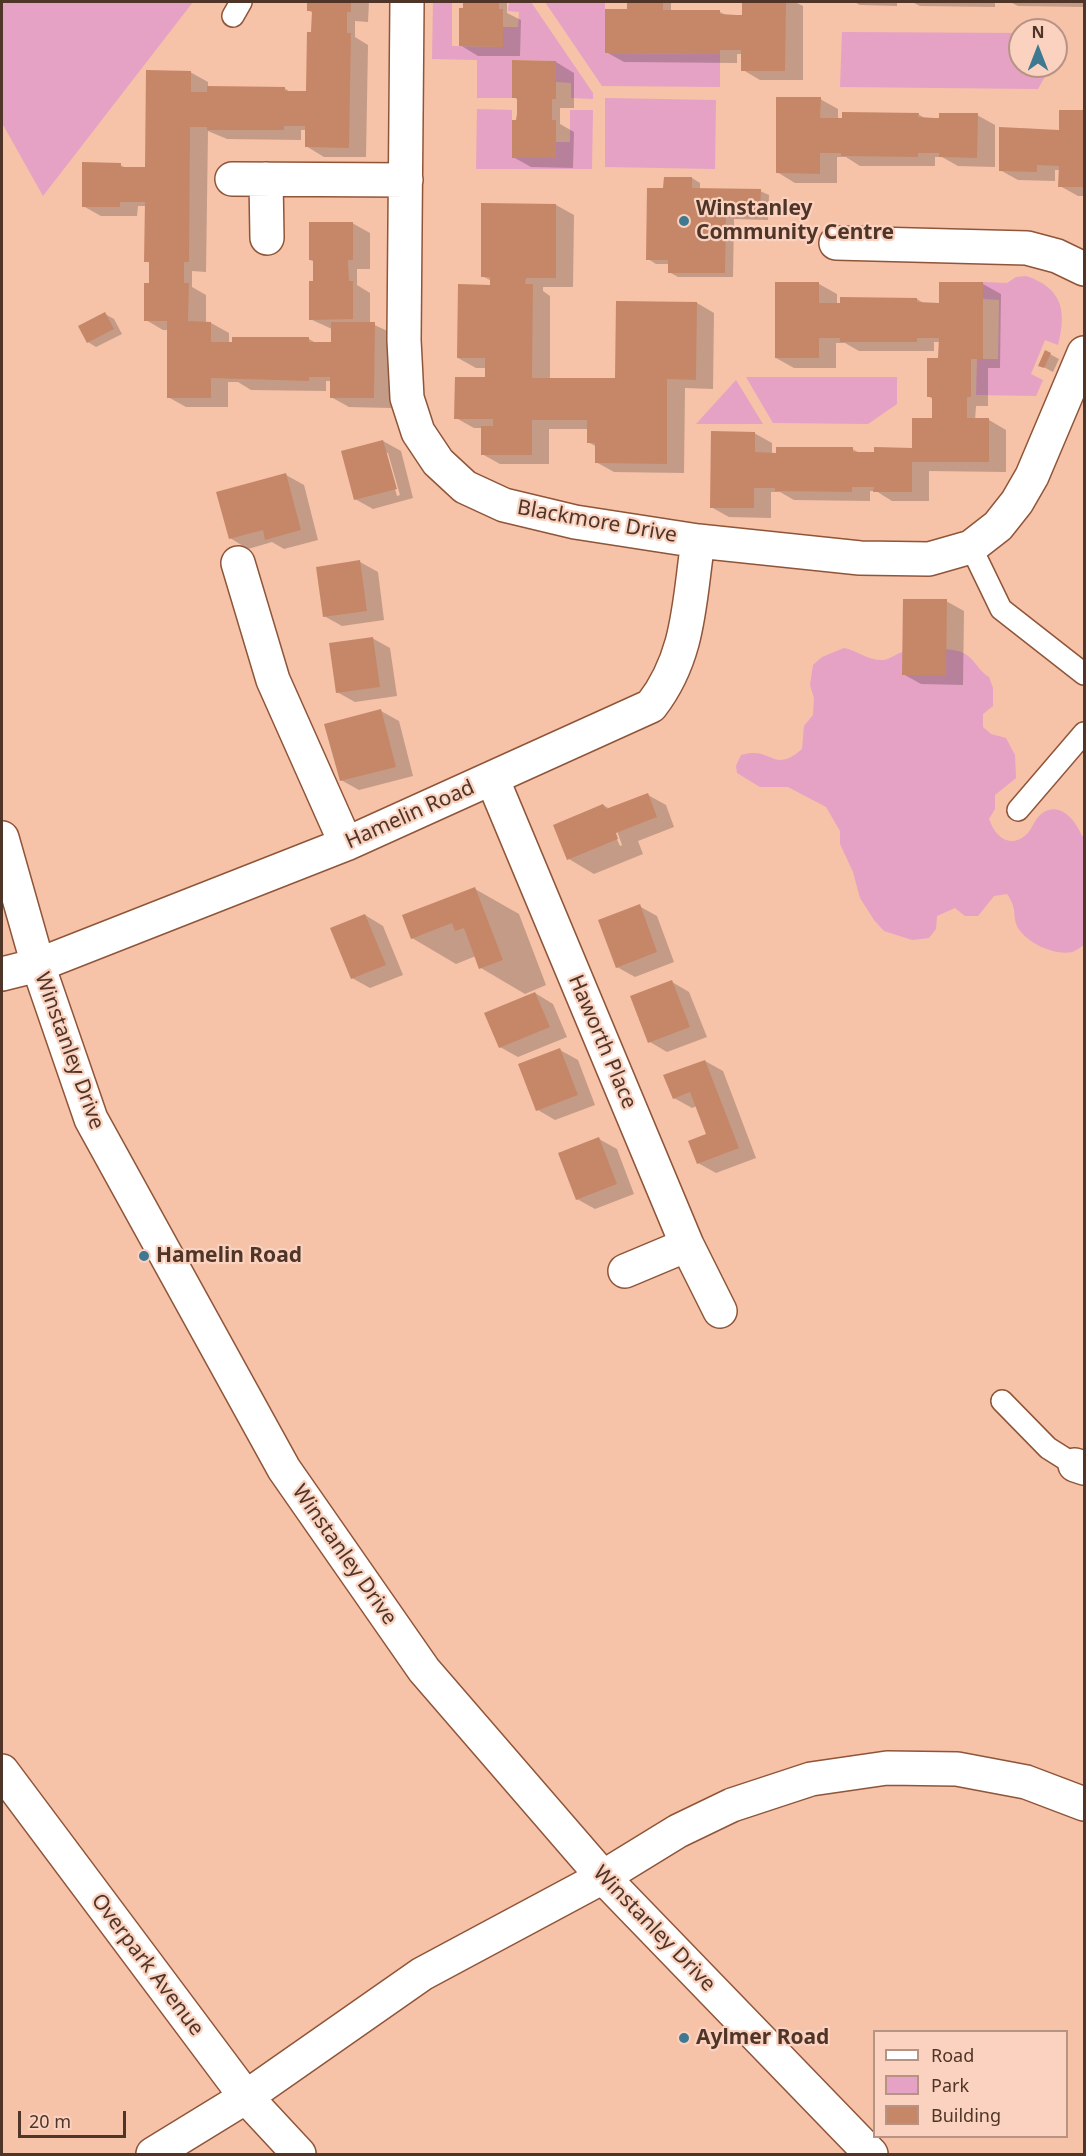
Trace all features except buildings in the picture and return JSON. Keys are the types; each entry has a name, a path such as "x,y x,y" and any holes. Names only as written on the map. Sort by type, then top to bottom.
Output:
{"street":[{"name":"Blackmore Drive","path":"407,2 404,340 407,398 418,432 438,462 465,487 504,505 575,522 698,541 892,561 929,559 971,547 998,526 1017,502 1076,394 1084,353"},
{"path":"232,179 406,180"},
{"path":"266,179 267,238"},
{"path":"836,243 1028,248 1057,256 1084,269"},
{"name":"Hamelin Road","path":"2,974 38,965 346,844 651,706 668,684 678,663 698,541"},
{"path":"238,563 273,680 346,844"},
{"name":"Haworth Place","path":"492,778 687,1245 720,1311"},
{"name":"Winstanley Drive","path":"2,838 38,965 91,1119 284,1469 424,1670 603,1877 871,2154"},
{"path":"625,1271 687,1245"},
{"path":"153,2154 246,2097 422,1974 603,1877 678,1831 732,1805 811,1779 887,1768 957,1769 1026,1782 1084,1804"},
{"name":"Overpark Avenue","path":"2,1771 246,2097 299,2154"}],"lane":[{"path":"971,547 1001,609 1084,674"},
{"path":"1018,810 1084,733"},
{"path":"1002,1401 1048,1448 1080,1467"}],"green space":[{"path":"2,2 193,2 43,196 2,123"},
{"path":"433,2 452,2 452,46 503,47 503,27 518,27 519,12 508,11 509,2 531,2 593,93 593,99 571,98 571,83 556,82 556,61 512,60 512,98 477,98 477,60 432,59"},
{"path":"545,2 605,2 605,53 720,54 720,87 602,86"},
{"path":"842,32 1008,33 1008,78 1044,78 1038,89 840,87"},
{"path":"605,98 716,100 715,169 605,167"},
{"path":"477,109 512,110 512,158 556,158 556,142 570,142 570,110 593,110 592,169 476,169"},
{"path":"1026,276 1047,287 1059,302 1062,321 1058,345 1045,340 1031,374 1043,380 1036,396 976,395 977,359 998,359 999,300 983,299 983,282 1007,283 1016,277"},
{"path":"746,377 897,377 897,404 868,424 773,423"},
{"path":"736,380 763,424 696,424"},
{"path":"844,648 873,659 884,660 906,651 952,650 968,656 989,677 993,688 993,706 983,714 983,727 991,734 1006,738 1015,755 1016,778 995,795 995,809 989,819 995,831 1009,841 1020,839 1027,834 1038,817 1051,810 1068,815 1076,825 1084,836 1084,945 1065,953 1049,950 1033,942 1017,926 1014,908 1007,894 994,896 978,916 965,916 955,908 937,916 936,929 929,938 912,940 884,931 860,898 853,872 840,844 840,831 826,807 788,787 760,787 737,773 736,766 741,755 760,754 785,760 802,749 804,726 813,715 814,698 810,685 813,665 822,657"}],"place":[{"name":"Winstanley Community Centre","path":"684,221"},
{"name":"Hamelin Road","path":"144,1256"},
{"name":"Aylmer Road","path":"684,2038"}]}
